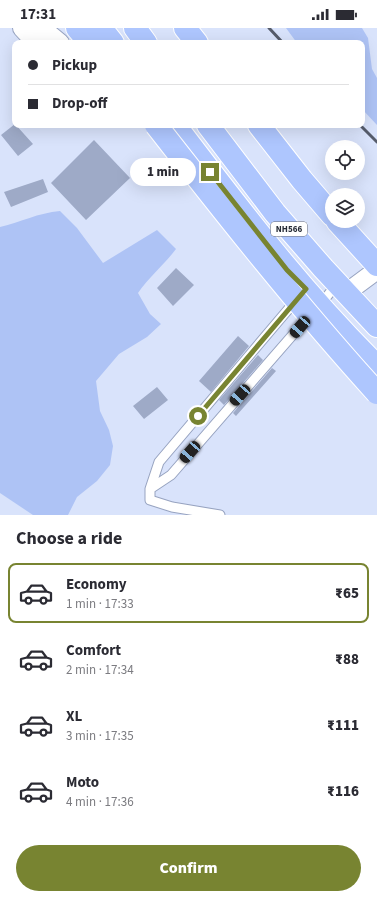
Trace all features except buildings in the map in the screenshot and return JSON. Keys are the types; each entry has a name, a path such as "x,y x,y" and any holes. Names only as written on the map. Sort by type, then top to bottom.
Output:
{"highway":[{"path":"101,28 111,40"},
{"path":"135,28 144,40"},
{"path":"186,28 195,40"},
{"path":"158,128 257,253 342,355 377,393"},
{"name":"NH566","path":"177,128 215,179 287,270 323,285 377,326"},
{"name":"NH566","path":"210,128 275,214 377,366"},
{"path":"261,128 325,207"},
{"path":"343,228 377,265"}],"street":[{"path":"22,28 33,40"},
{"path":"42,28 56,40"},
{"path":"323,285 377,270"}],"lane":[{"path":"150,489 170,475 323,285"},
{"path":"220,515 172,507 150,500 150,489 158,462 323,285"}],"shaded area":[{"path":"286,28 362,28 368,38 372,69 377,78 377,125 365,112 365,40 295,40"},
{"path":"60,211 77,228 103,263 157,230 176,249 138,293 150,314 161,324 147,337 119,354 96,381 100,411 109,430 113,446 110,465 97,481 77,497 68,515 33,515 0,493 0,227 44,214"}],"railway":[{"path":"269,28 280,40"},
{"path":"363,128 377,142"}],"route":[{"path":"198,416 306,289 287,270 210,172"}]}
